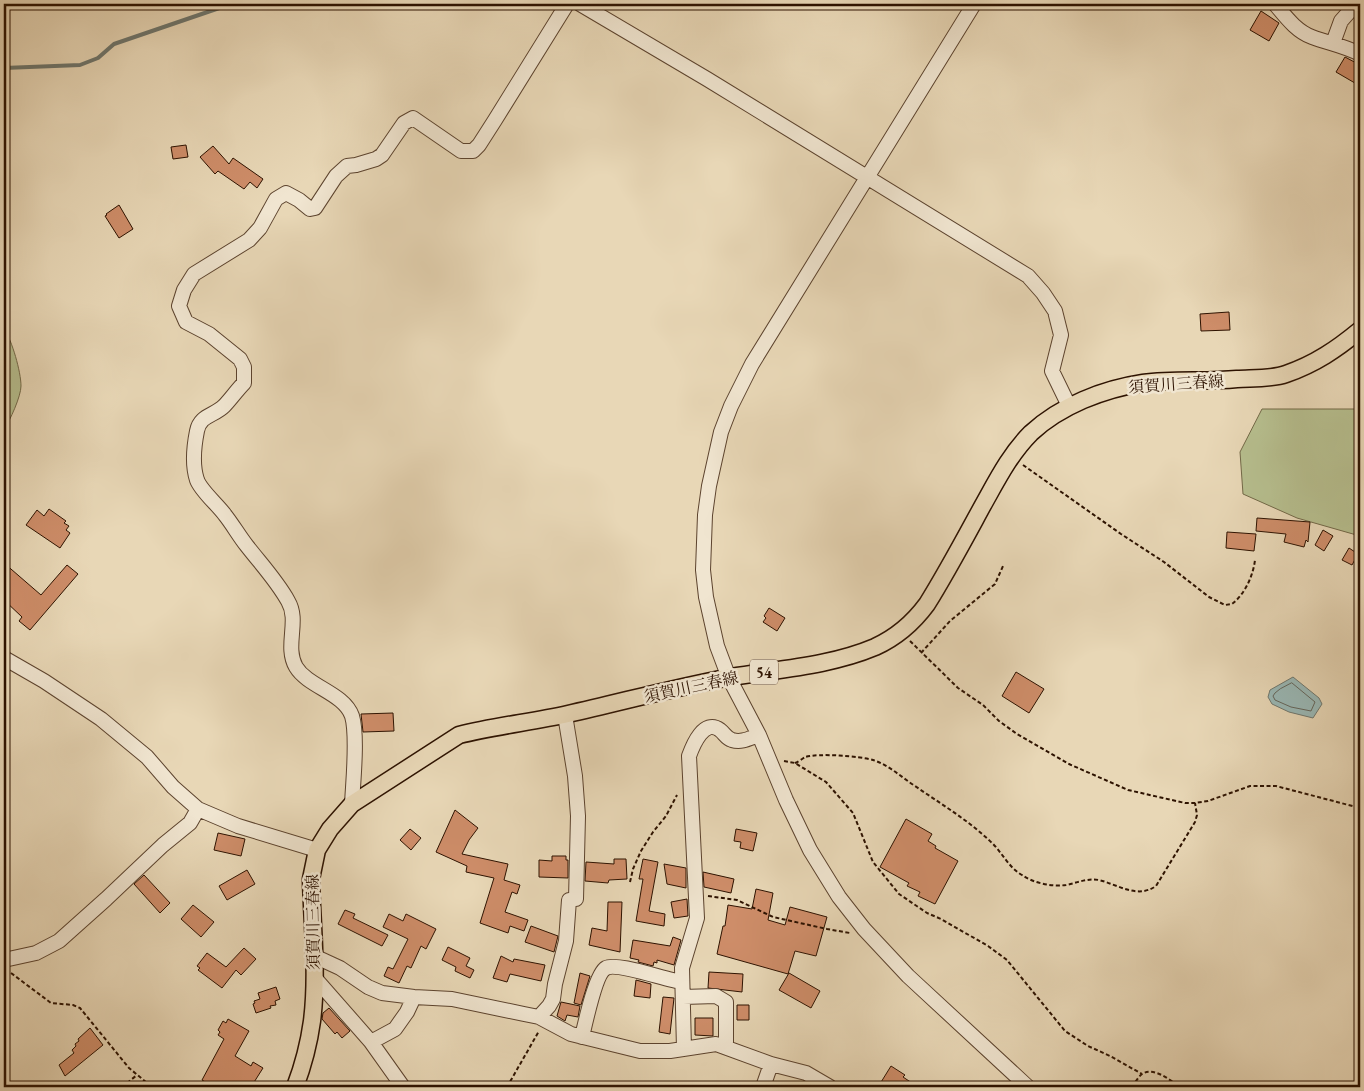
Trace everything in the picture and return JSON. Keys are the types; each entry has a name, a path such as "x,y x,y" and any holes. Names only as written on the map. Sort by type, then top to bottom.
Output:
{"main road":[{"name":"須賀川三春線","path":"295,1087 306,1053 312,1021 314,956 311,879 317,850 330,829 352,804 460,735 565,715 729,678 833,661 855,655 888,641 902,632 915,619 931,597 1010,458 1030,434 1047,420 1069,406 1119,388 1144,383 1284,375 1320,360 1340,347 1360,330"}],"street":[{"path":"352,804 354,739 352,717 341,702 297,669 290,656 293,613 288,601 263,564 197,482 194,469 197,428 203,418 223,407 244,384 244,368 240,359 209,334 186,322 179,306 186,285 194,274 249,240 260,228 276,200 282,195 286,193 292,195 310,209 315,208 336,176 347,166 356,165 382,155 404,123 413,118 461,151 473,150 495,120 567,4"},
{"path":"580,4 707,79 1028,276 1055,311 1061,336 1052,371 1069,406"},
{"path":"974,4 752,364 731,406 721,432 709,486 705,515 703,570 706,597 717,646 729,678 759,735 810,850 840,897 864,929 908,976 1028,1087"},
{"path":"1275,4 1290,23 1311,37 1360,54"},
{"path":"1332,43 1341,21 1356,4"},
{"path":"4,658 44,681 101,719 147,757 173,787 198,809 238,826 317,850"},
{"path":"543,1019 553,999 566,941 572,899 578,816 575,776 565,715"},
{"path":"684,1049 682,968 696,918 689,756 698,735 711,728 720,730 728,738 734,740 744,741 759,735"},
{"path":"6,965 59,941 163,845 190,823 198,809"},
{"path":"314,956 340,968 368,987 382,993 452,999 543,1019 565,1031 582,1037 640,1051 670,1051 716,1044 771,1064 806,1073 830,1087"},
{"path":"582,1037 597,981 604,968 613,966 628,968 682,982"},
{"path":"314,977 371,1042 403,1087"},
{"path":"683,997 716,996 726,1002 726,1042 724,1046"},
{"path":"371,1042 395,1029 407,1012 414,997"},
{"path":"763,1087 771,1064"}],"path":[{"path":"1010,458 1164,562 1220,603 1225,605 1232,604 1239,599 1249,580 1255,560"},
{"path":"922,653 950,621 995,584 1003,566"},
{"path":"902,632 958,688 983,705 999,721 1029,742 1100,779 1128,790 1185,803 1195,803 1208,801 1250,786 1276,786 1360,808"},
{"path":"796,763 806,757 858,757 874,760 887,766 914,786 948,807 985,836 994,844 1006,861 1022,876 1054,885 1064,885 1090,879 1137,892 1152,889 1156,886 1195,822 1198,815 1195,803"},
{"path":"769,760 796,763 826,782 853,813 873,862 898,894 927,913 942,919 988,946 1007,960 1064,1031 1088,1046 1142,1074 1157,1073 1180,1087"},
{"path":"630,882 637,859 646,841 666,816 681,789 689,787"},
{"path":"695,893 737,900 773,917 827,929 857,933 864,929"},
{"path":"6,965 42,998 51,1003 74,1004 80,1008 129,1068 152,1087"},
{"path":"507,1087 543,1019"},
{"path":"122,1087 137,1074"},
{"path":"1132,1087 1142,1074"}],"green space":[{"path":"4,329 16,356 21,386 15,408 4,429"},
{"path":"1262,409 1360,409 1360,536 1297,518 1243,494 1240,452"}],"water":[{"path":"1293,677 1319,698 1322,704 1313,718 1289,712 1272,704 1268,697 1270,690"}],"building":[{"path":"1261,11 1279,23 1269,41 1250,30"},
{"path":"1345,57 1360,65 1360,86 1336,72"},
{"path":"186,145 188,157 173,159 171,147"},
{"path":"213,146 229,164 233,158 263,179 257,188 250,182 244,189 218,171 215,174 200,157"},
{"path":"119,205 133,229 119,238 105,216"},
{"path":"1229,312 1230,330 1201,331 1200,314"},
{"path":"49,509 66,521 64,523 69,526 66,530 70,533 60,548 26,525 37,510 44,516"},
{"path":"1257,518 1310,522 1308,542 1306,540 1304,547 1284,542 1286,534 1256,531"},
{"path":"1323,530 1333,536 1324,551 1315,545"},
{"path":"1227,532 1256,534 1254,551 1226,548"},
{"path":"1349,548 1358,554 1352,565 1342,560"},
{"path":"4,563 41,595 67,565 78,574 30,630 19,621 22,617 4,600"},
{"path":"769,608 785,618 777,631 763,622"},
{"path":"1016,672 1044,689 1029,713 1002,696"},
{"path":"393,713 394,731 363,732 361,714"},
{"path":"455,810 478,828 462,854 508,864 504,880 520,885 517,894 512,892 505,912 528,920 524,931 510,926 508,933 480,923 494,878 466,872 467,866 436,852"},
{"path":"906,819 932,834 928,841 936,846 935,848 958,861 935,904 918,896 920,892 907,886 909,883 880,867"},
{"path":"410,829 421,838 411,850 400,840"},
{"path":"736,829 757,833 753,851 740,848 741,842 734,841"},
{"path":"218,833 245,839 241,856 214,850"},
{"path":"552,856 566,856 566,860 568,860 568,878 539,877 539,860 552,861"},
{"path":"614,859 626,859 627,879 609,880 608,883 585,881 586,862 614,864"},
{"path":"643,859 658,862 649,911 665,914 664,926 636,921 643,879 639,879"},
{"path":"664,864 686,868 686,888 667,884"},
{"path":"247,870 255,884 227,900 219,886"},
{"path":"703,872 734,879 731,893 704,887"},
{"path":"144,875 170,903 160,913 134,884"},
{"path":"756,889 773,893 768,920 785,925 790,907 827,917 816,956 795,951 788,974 717,954 723,926 725,926 728,905 752,909"},
{"path":"687,899 688,916 674,918 671,902"},
{"path":"608,902 622,902 620,952 589,945 592,928 607,931"},
{"path":"193,905 214,922 201,937 181,919"},
{"path":"345,910 355,914 353,918 388,935 382,946 338,924"},
{"path":"389,914 403,921 406,914 436,929 426,949 421,946 411,968 407,966 399,983 384,976 388,967 393,969 408,939 383,927"},
{"path":"531,926 558,936 554,952 525,942"},
{"path":"673,937 681,940 674,965 657,960 657,963 654,962 653,966 630,958 633,940 670,946"},
{"path":"448,947 470,958 466,966 474,970 470,978 455,971 456,967 442,960"},
{"path":"244,948 256,959 241,975 236,970 222,988 198,970 200,968 197,966 207,953 226,967"},
{"path":"501,956 513,962 514,959 545,965 541,981 510,974 507,982 493,978"},
{"path":"709,972 743,974 742,992 708,988"},
{"path":"580,973 590,976 581,1005 574,1003"},
{"path":"789,973 820,991 811,1008 779,990"},
{"path":"636,980 651,984 650,998 634,996"},
{"path":"276,987 280,999 275,1001 276,1005 256,1013 253,1004 255,1003 254,1001 260,999 258,993"},
{"path":"663,997 674,998 670,1034 659,1032"},
{"path":"561,1002 580,1006 578,1017 567,1015 565,1021 557,1016"},
{"path":"737,1005 749,1005 749,1020 737,1020"},
{"path":"329,1008 350,1031 342,1038 337,1032 335,1034 322,1019 323,1013"},
{"path":"695,1018 713,1018 713,1036 695,1035"},
{"path":"228,1019 249,1031 235,1056 251,1066 253,1062 263,1068 251,1087 214,1087 202,1080 224,1039 218,1035 220,1032 218,1030 223,1021 226,1023"},
{"path":"90,1028 103,1045 65,1076 59,1065 74,1053 72,1050 79,1041 78,1039"},
{"path":"891,1066 905,1075 903,1077 918,1087 878,1087"}],"waterway":[{"path":"4,68 80,65 98,58 114,44 231,4"}]}
